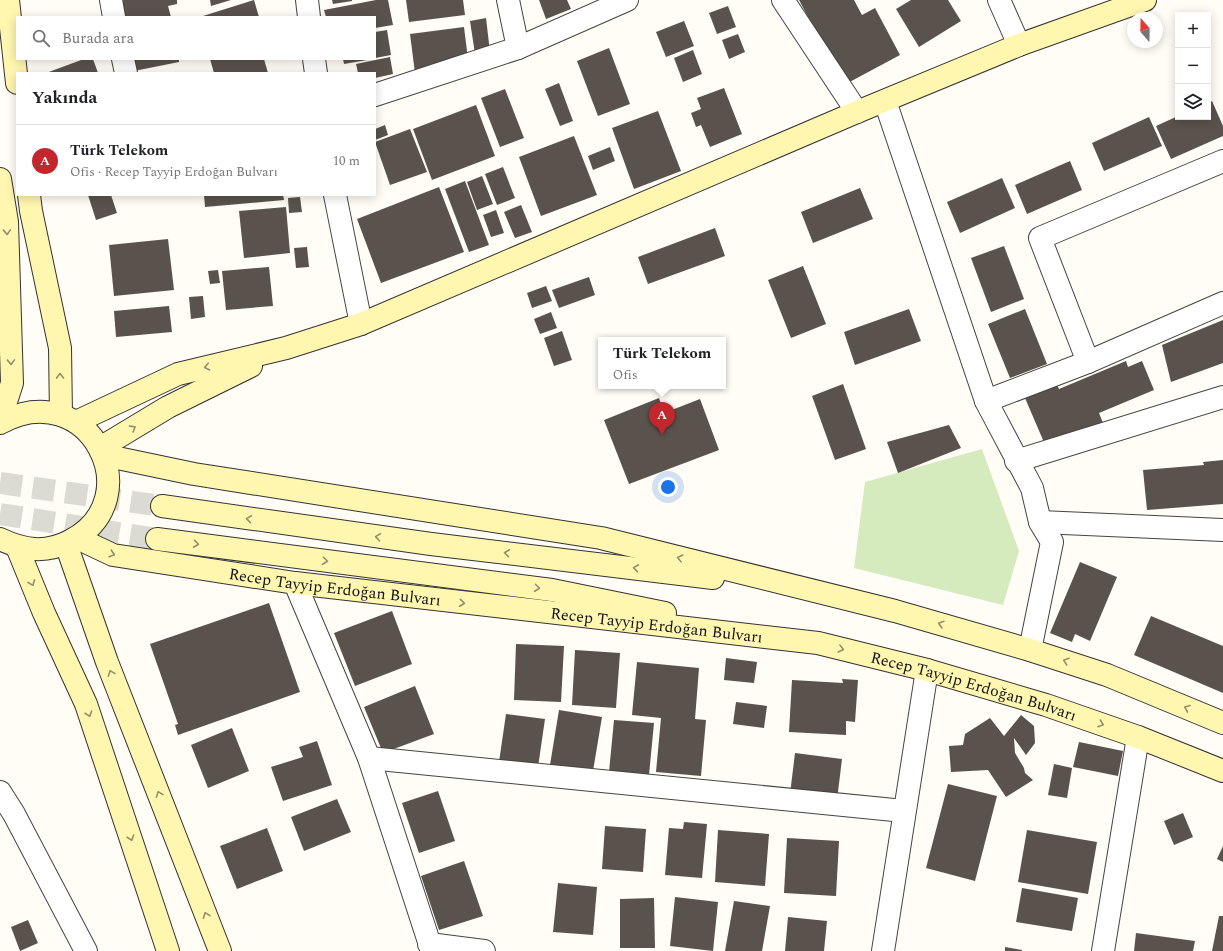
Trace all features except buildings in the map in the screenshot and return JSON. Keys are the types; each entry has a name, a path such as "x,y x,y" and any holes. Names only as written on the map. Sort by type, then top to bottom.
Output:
{"main road":[{"path":"8,0 16,74"},
{"path":"68,418 178,374 286,348 361,324 856,112 1019,45 1145,0"},
{"path":"0,179 7,222 12,383 0,420"},
{"path":"29,196 60,348 68,418"},
{"path":"102,452 168,407 286,348"},
{"path":"0,423 13,416 29,412 45,411 68,418 89,432 102,452 108,474 107,493 100,512 89,528 71,541 56,548 36,550 8,543"},
{"path":"102,452 194,474 601,538 895,611 1030,650 1107,675 1223,723"},
{"path":"162,506 431,544 730,581 895,611"},
{"path":"157,539 552,590 818,643"},
{"path":"71,541 104,656 220,951"},
{"name":"Recep Tayyip Erdoğan Bulvarı","path":"71,541 113,555 295,583 818,643 927,670 1046,705 1138,736 1223,771"},
{"path":"8,543 44,613 86,704 168,951"}],"street":[{"path":"111,0 114,16"},
{"path":"307,0 309,16"},
{"path":"508,0 518,48"},
{"path":"376,95 518,48 627,0"},
{"path":"783,0 856,112"},
{"path":"999,0 1019,45"},
{"path":"123,60 126,72"},
{"path":"314,60 316,72"},
{"path":"885,101 986,401 1016,461 1032,488 1040,522 1052,542 1030,650"},
{"path":"1088,362 1040,238 1223,161"},
{"path":"334,196 361,324"},
{"path":"986,401 1088,362 1223,303"},
{"path":"1016,461 1223,397"},
{"path":"1040,522 1223,530"},
{"path":"295,583 369,758 431,947 484,951"},
{"path":"883,951 927,670"},
{"path":"1103,951 1138,736"},
{"path":"369,758 904,811"},
{"path":"0,792 86,951"}],"green space":[{"path":"982,449 1019,551 1003,605 854,568 865,482"}],"tunnel":[{"path":"0,483 162,506"},
{"path":"0,514 157,539"}],"place":[{"name":"Türk Telekom","path":"662,435"}]}
